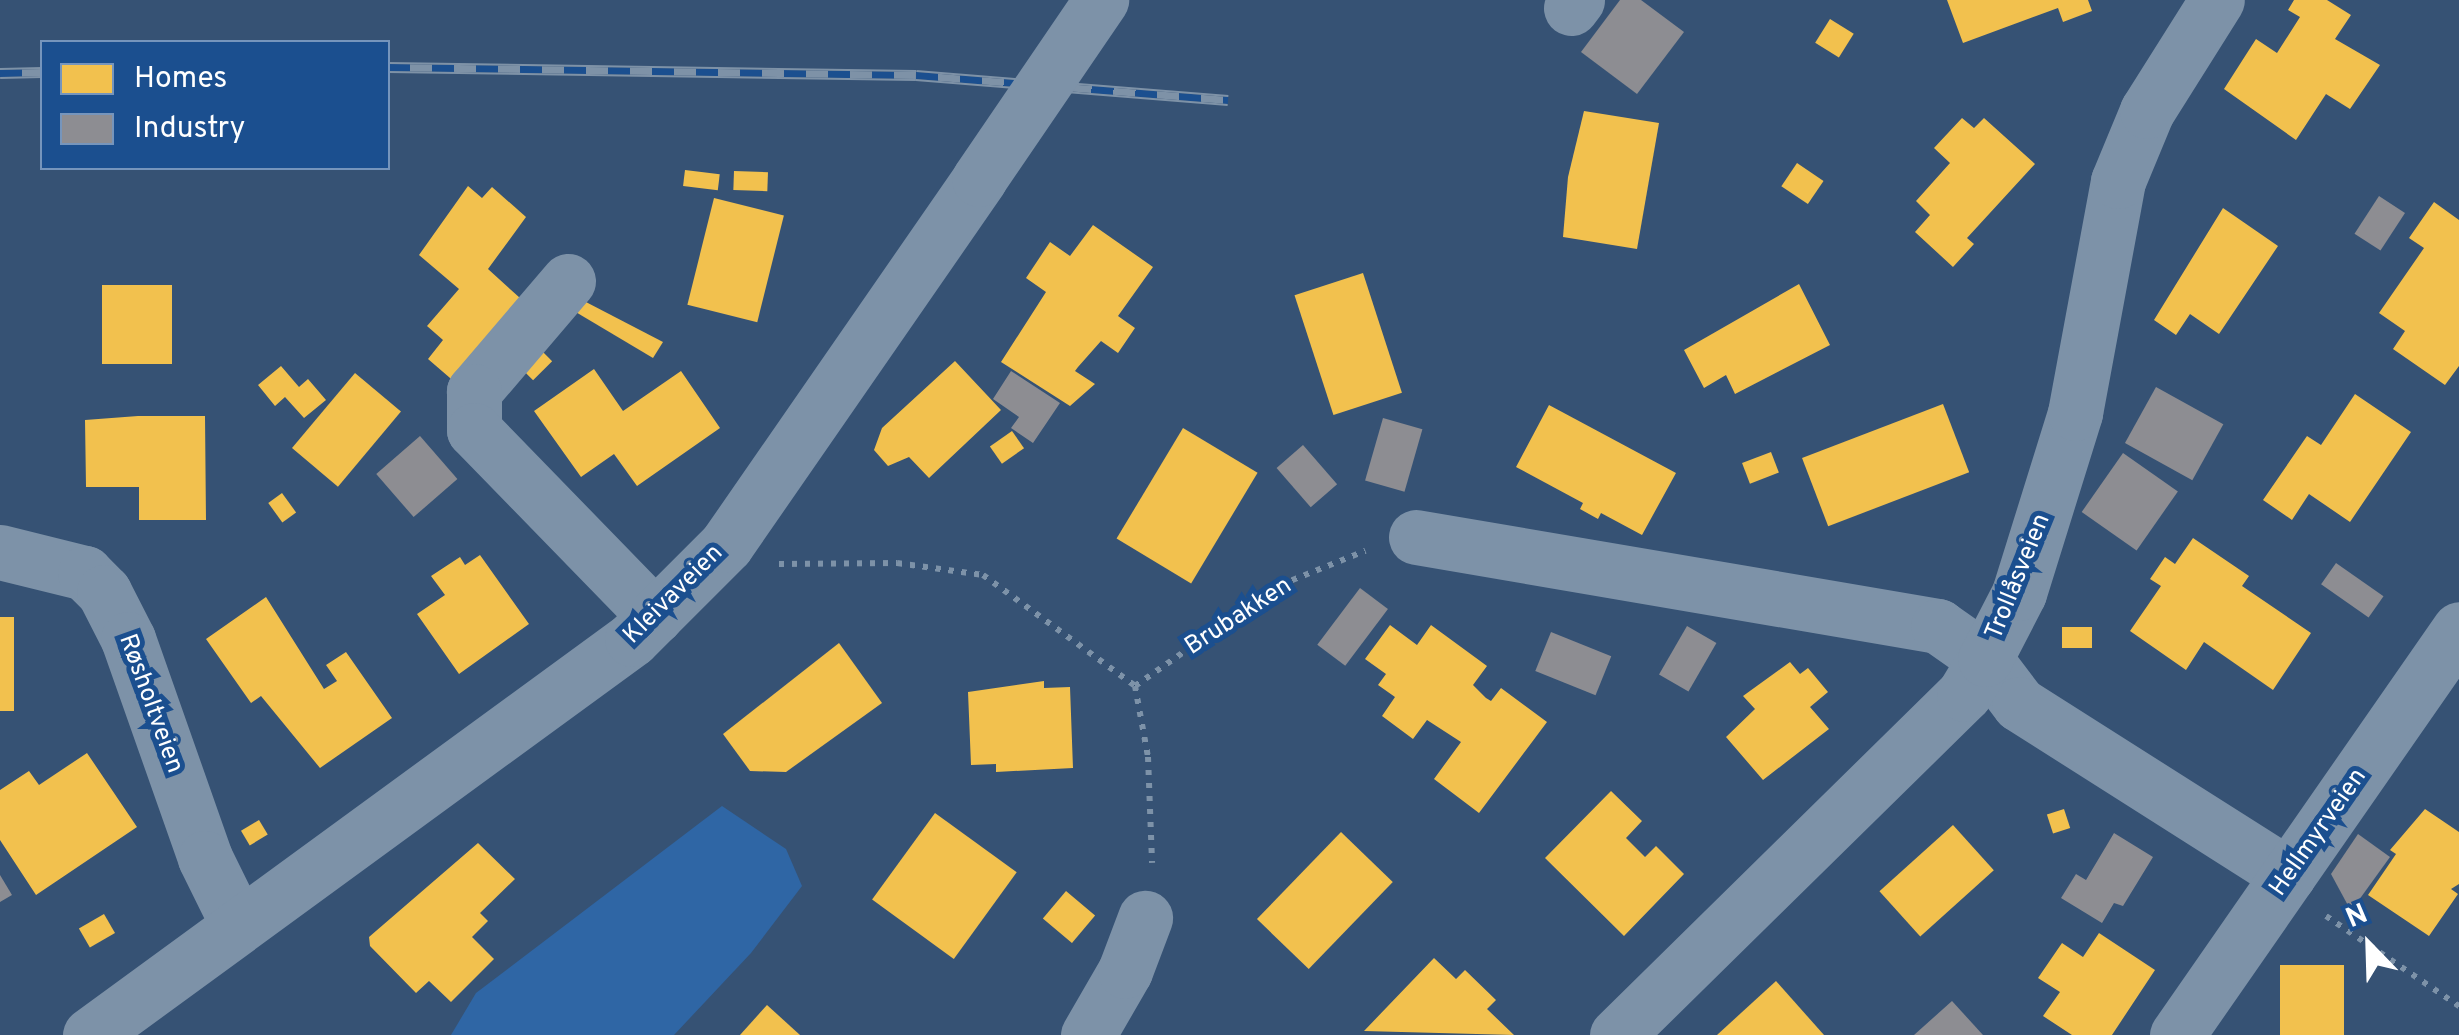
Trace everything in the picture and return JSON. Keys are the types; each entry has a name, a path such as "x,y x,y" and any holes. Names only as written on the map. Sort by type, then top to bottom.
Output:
{"street":[{"name":"Kleivaveien","path":"90,1035 238,923 534,717 656,616 726,545 1101,0"},
{"name":"Trollåsveien","path":"1617,1035 1964,694 1985,660 2019,593 2075,413 2118,181 2147,111 2217,0"},
{"path":"568,280 474,391 474,430 483,446 656,616"},
{"path":"1416,537 1938,626 1985,660 2019,704 2288,875"},
{"name":"Røsholtveien","path":"0,552 85,573 104,592 128,640 205,858 238,923"},
{"name":"Hellmyrveien","path":"2177,1035 2459,629"},
{"path":"1088,1035 1126,971 1145,918"}],"path":[{"name":"Brubakken","path":"1135,686 1280,585 1344,557 1416,537"},
{"path":"771,564 897,563 983,575 1135,686 1152,815 1145,918"},
{"path":"2288,875 2345,932 2459,1006"}],"shaded area":[{"path":"722,806 786,849 802,886 751,953 674,1035 451,1035 476,993"}],"building: Homes":[{"path":"1947,0 2088,0 2092,11 2063,22 2058,8 1963,43"},
{"path":"2294,0 2327,0 2351,15 2335,39 2380,65 2350,109 2326,94 2296,140 2224,89 2256,39 2277,53 2300,17 2288,10"},
{"path":"1830,19 1854,34 1839,58 1815,43"},
{"path":"1584,111 1659,123 1637,249 1563,237 1568,177"},
{"path":"1962,118 1974,128 1984,118 2035,164 1967,238 1974,244 1953,267 1915,232 1930,215 1916,201 1950,163 1934,148"},
{"path":"1797,163 1824,181 1808,204 1781,186"},
{"path":"685,170 720,174 718,190 683,186"},
{"path":"734,171 768,172 767,191 733,190"},
{"path":"468,186 482,198 492,187 526,217 488,269 520,298 457,384 428,359 443,340 427,326 459,289 419,255"},
{"path":"714,198 784,215 757,322 687,305"},
{"path":"2434,202 2459,220 2459,366 2445,385 2393,349 2405,331 2379,313 2424,248 2409,238"},
{"path":"2223,208 2278,246 2219,334 2190,314 2176,335 2154,320"},
{"path":"1093,225 1153,267 1118,316 1135,328 1118,353 1101,341 1078,367 1075,371 1095,384 1070,406 1001,362 1046,292 1026,278 1050,242 1070,256"},
{"path":"1363,273 1402,393 1333,415 1295,295"},
{"path":"1799,284 1830,345 1735,394 1726,375 1704,388 1684,350"},
{"path":"102,285 172,285 172,364 102,364"},
{"path":"584,301 663,342 653,358 574,311"},
{"path":"538,347 552,361 533,380 519,366"},
{"path":"955,361 1001,410 929,478 909,457 888,466 874,450 882,428"},
{"path":"281,366 299,387 308,379 326,400 304,418 285,397 275,406 258,385"},
{"path":"594,369 623,411 681,371 720,428 637,486 614,454 581,477 534,411"},
{"path":"355,373 401,412 338,487 292,448"},
{"path":"2355,394 2411,432 2350,522 2309,494 2292,520 2263,500 2307,436 2321,445"},
{"path":"1943,404 1969,472 1828,526 1802,458"},
{"path":"1549,405 1676,473 1642,535 1601,513 1598,519 1580,509 1583,503 1516,467"},
{"path":"205,416 206,520 139,520 139,487 86,487 85,420"},
{"path":"1183,428 1258,473 1191,583 1117,539"},
{"path":"1012,431 1024,448 1002,464 990,446"},
{"path":"1771,452 1779,473 1750,484 1742,463"},
{"path":"282,493 296,512 282,522 268,503"},
{"path":"2193,538 2249,576 2242,586 2311,633 2273,690 2204,642 2186,670 2130,631 2161,586 2150,579 2165,557 2175,564"},
{"path":"480,555 529,624 459,674 417,614 445,595 431,576 460,557 465,565"},
{"path":"266,597 324,689 337,681 326,665 346,652 392,718 320,768 261,696 251,703 206,639"},
{"path":"0,617 14,617 14,711 0,711"},
{"path":"1390,625 1417,645 1431,625 1487,666 1473,685 1486,698 1491,701 1501,688 1547,722 1479,813 1434,779 1461,742 1427,720 1413,739 1382,716 1395,697 1378,685 1386,674 1365,659"},
{"path":"2062,627 2092,627 2092,648 2062,648"},
{"path":"839,643 882,703 786,772 750,771 723,734"},
{"path":"1790,662 1800,674 1808,668 1828,692 1810,707 1829,729 1763,780 1726,737 1755,709 1743,696"},
{"path":"1044,681 1044,688 1070,687 1073,768 996,772 996,764 971,765 968,692"},
{"path":"87,753 137,827 36,895 0,840 0,790 29,771 39,785"},
{"path":"1611,791 1642,821 1626,838 1645,857 1656,846 1684,874 1624,936 1545,858"},
{"path":"2064,809 2070,828 2053,834 2047,815"},
{"path":"2425,809 2459,832 2459,884 2451,889 2458,894 2429,936 2368,895 2396,854 2390,850"},
{"path":"935,813 1017,872 954,959 872,900"},
{"path":"259,820 268,835 250,845 241,831"},
{"path":"1953,825 1994,870 1920,937 1879,891"},
{"path":"1341,832 1393,882 1309,969 1257,919"},
{"path":"478,843 515,879 480,913 488,921 472,937 494,959 451,1002 429,981 416,993 370,946 369,937"},
{"path":"1066,891 1095,915 1072,943 1043,919"},
{"path":"104,914 115,933 90,948 79,928"},
{"path":"2099,933 2155,970 2112,1035 2072,1035 2043,1016 2060,992 2038,978 2062,943 2083,957"},
{"path":"1434,958 1456,979 1465,970 1496,1000 1487,1009 1514,1035 1364,1031"},
{"path":"2280,965 2344,965 2344,1035 2280,1035"},
{"path":"1776,981 1824,1035 1717,1035"},
{"path":"767,1005 800,1035 740,1035"}],"building: Industry":[{"path":"1620,0 1641,0 1684,32 1637,94 1581,52"},
{"path":"2379,196 2405,213 2380,251 2354,234"},
{"path":"1011,371 1060,403 1033,443 1011,428 1019,417 993,399"},
{"path":"2156,387 2223,424 2192,480 2125,443"},
{"path":"1383,418 1422,429 1404,492 1365,480"},
{"path":"420,436 457,479 414,517 376,474"},
{"path":"1303,445 1337,484 1311,507 1277,468"},
{"path":"2123,453 2178,491 2137,550 2082,512"},
{"path":"2336,563 2384,596 2369,618 2321,584"},
{"path":"1360,588 1388,609 1345,666 1317,645"},
{"path":"1687,626 1716,643 1688,691 1659,674"},
{"path":"1551,632 1611,656 1596,695 1535,671"},
{"path":"2114,833 2153,857 2123,906 2114,903 2102,923 2061,898 2076,874 2086,880"},
{"path":"2358,834 2390,857 2351,911 2331,874"},
{"path":"0,875 12,895 0,902"},
{"path":"1952,1001 1983,1035 1914,1035"}],"railway":[{"path":"390,67 916,75 1228,100"},
{"path":"0,73 40,72"}]}
